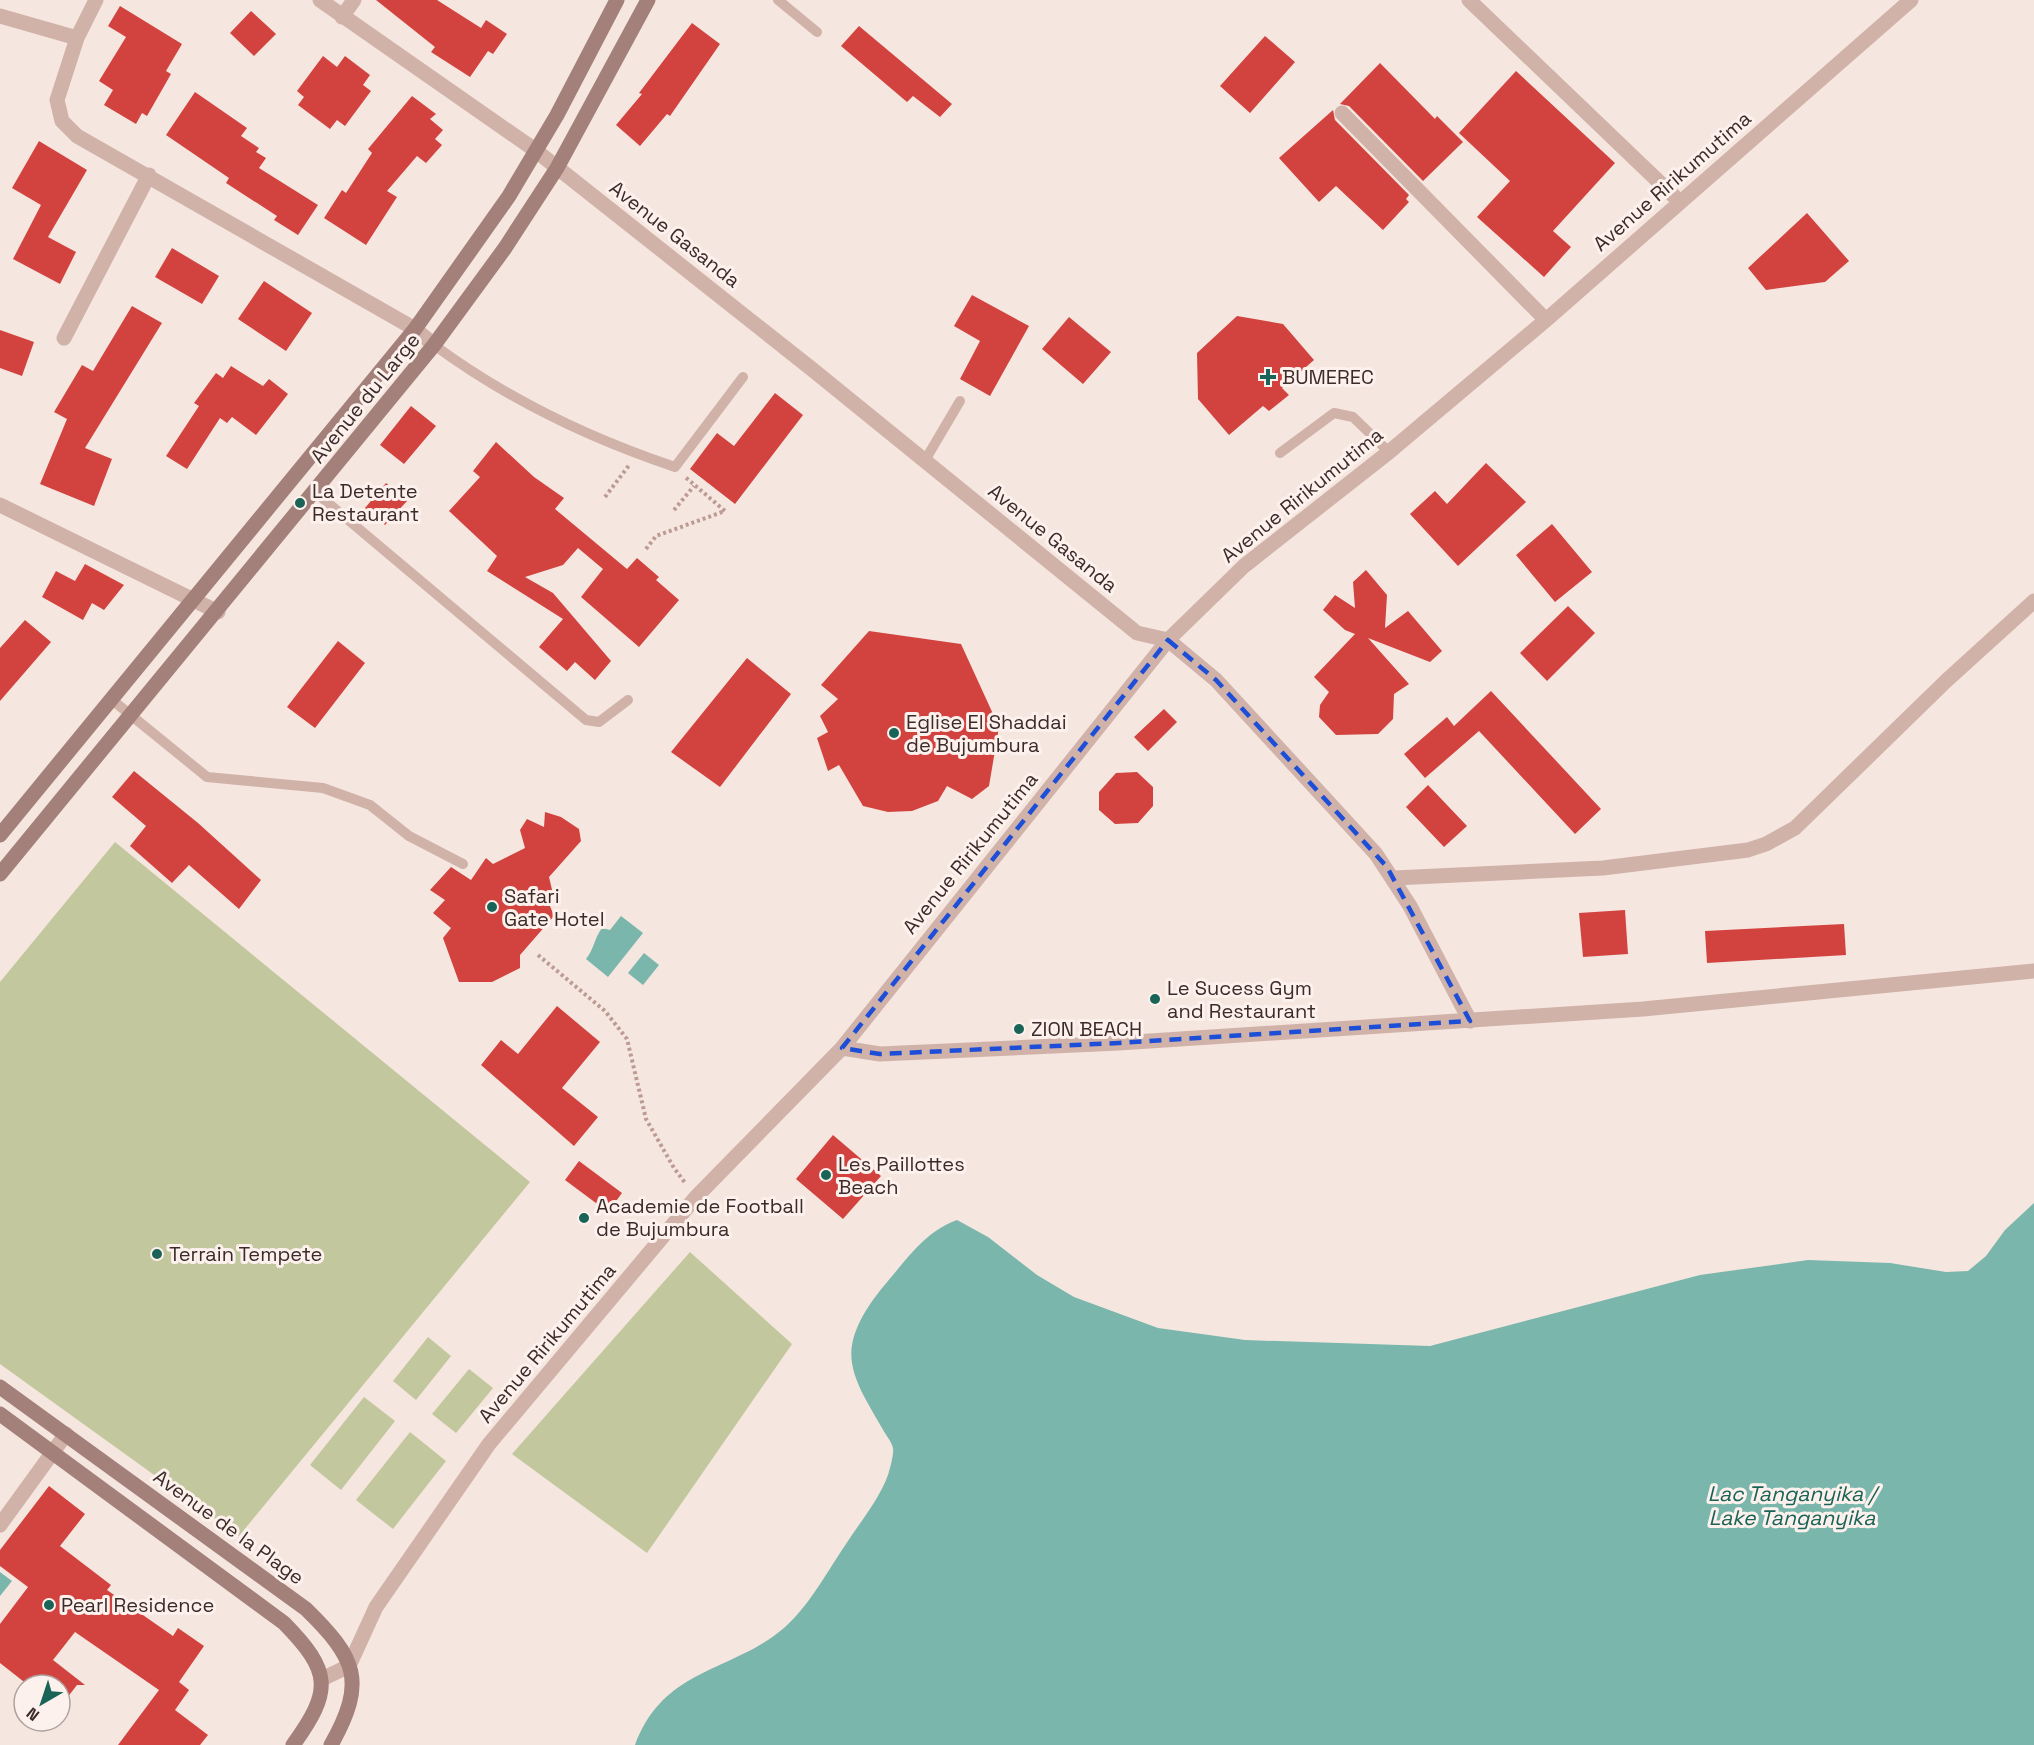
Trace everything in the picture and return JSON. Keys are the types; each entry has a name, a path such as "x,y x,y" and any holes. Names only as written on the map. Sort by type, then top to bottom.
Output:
{"main road":[{"name":"Avenue du Large","path":"0,835 415,329 509,196 557,115 617,0"},
{"name":"Avenue du Large","path":"0,874 218,612 434,345 505,248 557,168 648,0"},
{"name":"Avenue de la Plage","path":"0,1387 306,1609 342,1646 353,1687 350,1704 331,1745"},
{"path":"0,1414 284,1623 316,1661 322,1679 321,1694 315,1715 293,1745"}],"street":[{"path":"96,0 77,38 57,100 62,122 77,136 415,329 434,345"},
{"name":"Avenue Gasanda","path":"320,0 535,150 1137,633 1168,640 1216,680 1377,855 1394,878 1470,1021"},
{"path":"342,17 354,0"},
{"path":"1469,0 1680,202"},
{"name":"Avenue Ririkumutima","path":"349,1666 376,1607 467,1473 696,1197 842,1048 1168,640 1244,566 1389,452 1546,320 1911,0"},
{"path":"0,16 77,38"},
{"path":"1342,113 1546,320"},
{"path":"64,338 149,176"},
{"path":"0,505 218,612"},
{"path":"1394,878 1603,868 1748,850 1766,844 1795,828 1946,681 2034,601"},
{"path":"842,1048 880,1054 1130,1042 1470,1021 1643,1009 2034,971"},
{"path":"0,1525 66,1434"},
{"path":"322,1679 349,1666"}],"lane":[{"path":"778,0 817,32"},
{"path":"434,345 478,377 637,454 675,467 743,377"},
{"path":"924,462 960,401"},
{"path":"1280,453 1334,412 1353,417 1389,452"},
{"path":"315,492 586,720 599,722 628,700"},
{"path":"111,699 207,777 323,788 370,805 409,836 463,864"}],"path":[{"path":"605,497 637,454"},
{"path":"646,549 656,536 725,511 675,467"},
{"path":"674,510 694,486"},
{"path":"538,955 605,1011 627,1039 646,1119 674,1168 696,1197"}],"highlighted area":[{"path":"1168,640 1216,680 1387,867 1470,1021 1119,1043 880,1054 842,1048"}],"green space":[{"path":"115,842 530,1182 239,1536 0,1364 0,982"},
{"path":"690,1252 792,1344 647,1553 512,1454"},
{"path":"428,1337 451,1356 416,1400 393,1381"},
{"path":"469,1369 493,1388 456,1433 432,1414"},
{"path":"364,1397 395,1421 341,1490 310,1465"},
{"path":"410,1432 446,1461 393,1529 356,1500"}],"water":[{"path":"621,916 643,933 608,977 586,959 602,928 610,930"},
{"path":"644,953 659,965 643,985 628,973"},
{"name":"Lac Tanganyika / Lake Tanganyika","path":"2034,1203 2034,1745 635,1745 648,1719 663,1700 700,1674 764,1643 802,1610 874,1502 888,1475 893,1448 865,1399 856,1378 851,1356 854,1335 868,1307 907,1258 929,1236 957,1220 988,1237 1037,1275 1074,1297 1158,1328 1245,1340 1430,1346 1700,1275 1808,1260 1890,1263 1946,1272 1968,1271 1986,1256 2005,1230"},
{"path":"0,1572 12,1581 0,1596"}],"building":[{"path":"376,0 437,0 481,28 486,20 507,34 493,54 488,51 470,77 431,52 435,47"},
{"path":"120,6 182,44 166,71 171,74 147,116 142,113 136,124 104,105 113,90 99,81 126,37 108,26"},
{"path":"251,11 276,34 254,56 230,33"},
{"path":"692,23 720,44 670,116 667,114 640,146 616,125 642,94 639,93"},
{"path":"859,26 952,104 940,117 913,96 907,102 841,46"},
{"path":"1265,36 1295,62 1250,113 1220,86"},
{"path":"323,56 337,67 345,56 370,75 363,85 371,91 345,126 337,120 330,129 298,105 304,97 297,91"},
{"path":"1380,63 1435,119 1437,116 1463,142 1423,181 1349,106 1340,104"},
{"path":"1516,71 1615,163 1553,231 1571,247 1544,277 1477,217 1510,181 1459,133"},
{"path":"195,92 247,128 241,136 259,148 256,152 266,158 259,168 318,205 298,235 274,220 277,216 226,183 229,178 166,135"},
{"path":"412,96 436,114 430,119 443,130 435,139 442,145 426,163 417,156 387,191 397,197 366,245 324,218 342,190 346,193 372,153 368,149"},
{"path":"1333,110 1335,120 1409,195 1406,199 1409,202 1383,230 1336,186 1319,202 1279,158"},
{"path":"39,141 87,170 48,237 76,252 60,284 13,259 41,205 12,188"},
{"path":"1807,213 1849,261 1825,282 1766,290 1748,268"},
{"path":"172,248 219,276 202,304 155,277"},
{"path":"264,281 312,313 286,351 238,319"},
{"path":"972,295 1029,326 990,396 960,379 980,341 954,326"},
{"path":"132,306 162,323 85,448 112,459 94,506 40,484 67,419 54,412 82,365 93,371"},
{"path":"1237,316 1283,324 1314,360 1282,388 1289,395 1269,411 1263,406 1229,435 1198,399 1197,353"},
{"path":"1069,317 1111,352 1083,384 1042,349"},
{"path":"0,330 34,342 22,376 0,368"},
{"path":"231,366 263,386 269,379 288,394 256,435 232,417 227,423 220,418 187,469 166,456 199,406 194,403 216,373 223,378"},
{"path":"775,393 803,415 735,504 690,469 717,433 734,446"},
{"path":"411,406 436,426 404,464 380,445"},
{"path":"496,442 534,477 564,498 555,509 627,569 637,558 659,577 656,580 679,600 639,647 581,597 603,569 578,548 563,565 525,577 553,593 611,661 595,680 575,662 567,671 539,647 563,619 487,571 497,556 449,511 480,477 473,471"},
{"path":"1486,463 1526,502 1458,566 1410,514 1435,491 1447,504"},
{"path":"386,483 407,501 385,525 365,508"},
{"path":"1552,524 1592,572 1555,602 1516,555"},
{"path":"85,564 124,585 104,610 92,603 83,620 42,597 56,571 75,581"},
{"path":"1366,570 1387,595 1385,628 1408,611 1442,651 1430,662 1368,638 1409,684 1394,694 1393,719 1378,734 1336,735 1319,717 1320,705 1329,692 1314,677 1355,634 1345,630 1323,610 1335,595 1355,608 1353,582"},
{"path":"1568,606 1595,633 1547,681 1520,653"},
{"path":"25,620 51,642 0,701 0,648"},
{"path":"869,631 961,644 999,727 989,786 972,799 947,786 938,801 912,811 888,812 863,806 839,765 828,771 817,738 828,732 820,716 838,699 821,685"},
{"path":"338,641 365,663 315,728 287,707"},
{"path":"747,658 791,694 720,787 671,752"},
{"path":"1491,691 1601,809 1575,834 1479,731 1425,778 1404,754 1447,717 1454,726"},
{"path":"1164,709 1177,722 1148,751 1134,737"},
{"path":"134,771 198,823 261,880 239,909 189,865 172,883 130,846 146,826 112,797"},
{"path":"1137,772 1153,787 1153,806 1138,823 1115,824 1099,810 1099,792 1116,773"},
{"path":"1428,785 1467,826 1444,847 1406,807"},
{"path":"545,812 561,817 579,829 581,841 549,877 553,894 548,901 554,916 520,955 520,968 492,982 459,982 443,938 451,928 433,913 445,900 430,890 451,867 471,880 486,858 493,864 525,848 520,830 527,819 544,827"},
{"path":"1625,910 1628,954 1583,957 1579,913"},
{"path":"1844,924 1846,955 1707,963 1705,931"},
{"path":"557,1006 600,1042 562,1088 598,1117 574,1146 481,1065 501,1040 518,1054"},
{"path":"833,1135 881,1176 843,1219 796,1179"},
{"path":"579,1161 622,1193 608,1212 565,1180"},
{"path":"49,1486 85,1514 60,1546 111,1585 107,1590 173,1636 178,1628 204,1646 179,1682 189,1690 175,1710 208,1735 200,1745 118,1745 159,1690 75,1632 53,1660 70,1673 13,1673 0,1663 0,1624 28,1587 0,1566 0,1550"},
{"path":"72,1675 85,1685 77,1685 72,1691"}],"place":[{"name":"BUMEREC","path":"1268,377"},
{"name":"La Detente Restaurant","path":"300,503"},
{"name":"Eglise El Shaddai de Bujumbura","path":"894,733"},
{"name":"Safari Gate Hotel","path":"492,907"},
{"name":"Le Sucess Gym and Restaurant","path":"1155,999"},
{"name":"ZION BEACH","path":"1019,1029"},
{"name":"Les Paillottes Beach","path":"826,1175"},
{"name":"Academie de Football de Bujumbura","path":"584,1218"},
{"name":"Terrain Tempete","path":"157,1254"},
{"name":"Pearl Residence","path":"49,1605"}]}
